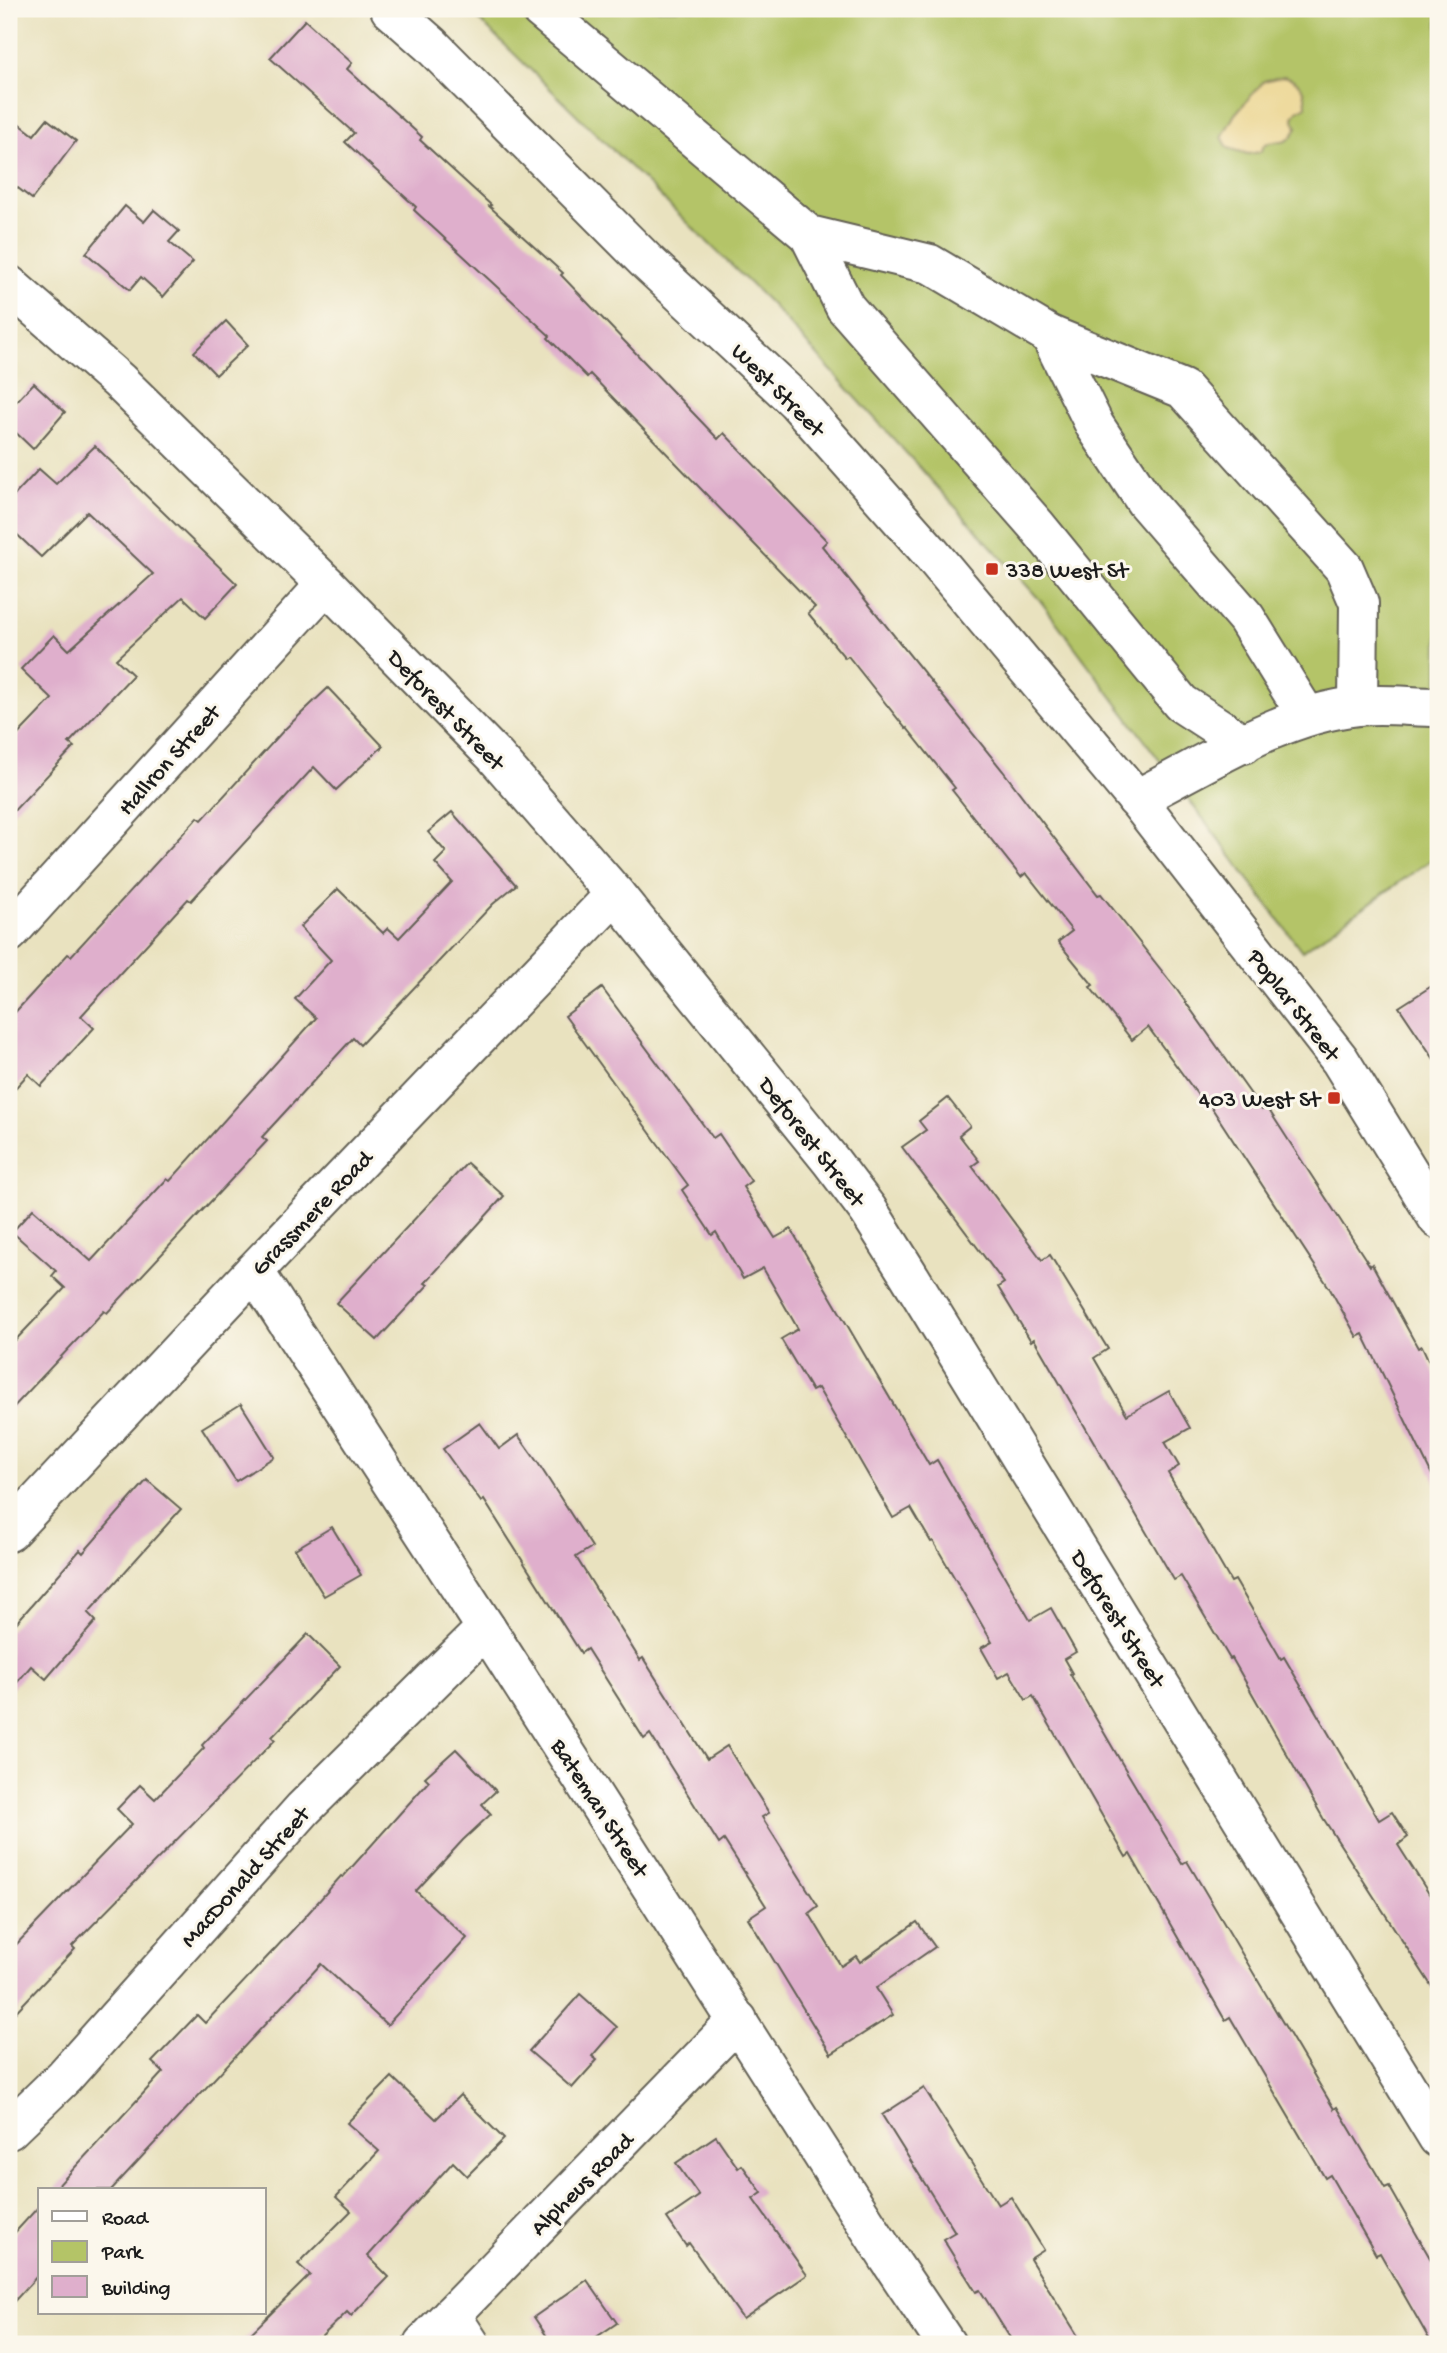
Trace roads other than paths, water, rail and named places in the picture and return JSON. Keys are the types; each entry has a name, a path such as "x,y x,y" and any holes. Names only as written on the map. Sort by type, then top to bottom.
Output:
{"street":[{"name":"West Street","path":"390,9 431,45 645,260 796,401 928,550 1136,799"},
{"path":"540,9 808,234 845,307 1036,525 1181,703 1244,744"},
{"path":"808,234 930,264 1050,335 1183,389 1344,568 1359,603 1358,706"},
{"name":"Deforest Street","path":"15,301 118,381 326,584 495,756 615,894 831,1161 867,1210 1438,2138"},
{"path":"1050,335 1095,426 1145,501 1246,618 1307,716"},
{"name":"Hallron Street","path":"9,933 326,584"},
{"path":"1136,799 1244,744 1307,716 1358,706 1438,707"},
{"name":"Poplar Street","path":"1136,799 1340,1060 1438,1219"},
{"name":"Grassmere Road","path":"9,1532 254,1271 615,894"},
{"name":"Bateman Street","path":"254,1271 946,2344"},
{"name":"MacDonald Street","path":"9,2130 64,2077 303,1809 486,1628"},
{"name":"Alpheus Road","path":"423,2344 460,2329 738,2020"}],"place":[{"name":"338 West St","path":"992,569"},
{"name":"403 West St","path":"1334,1098"}]}
